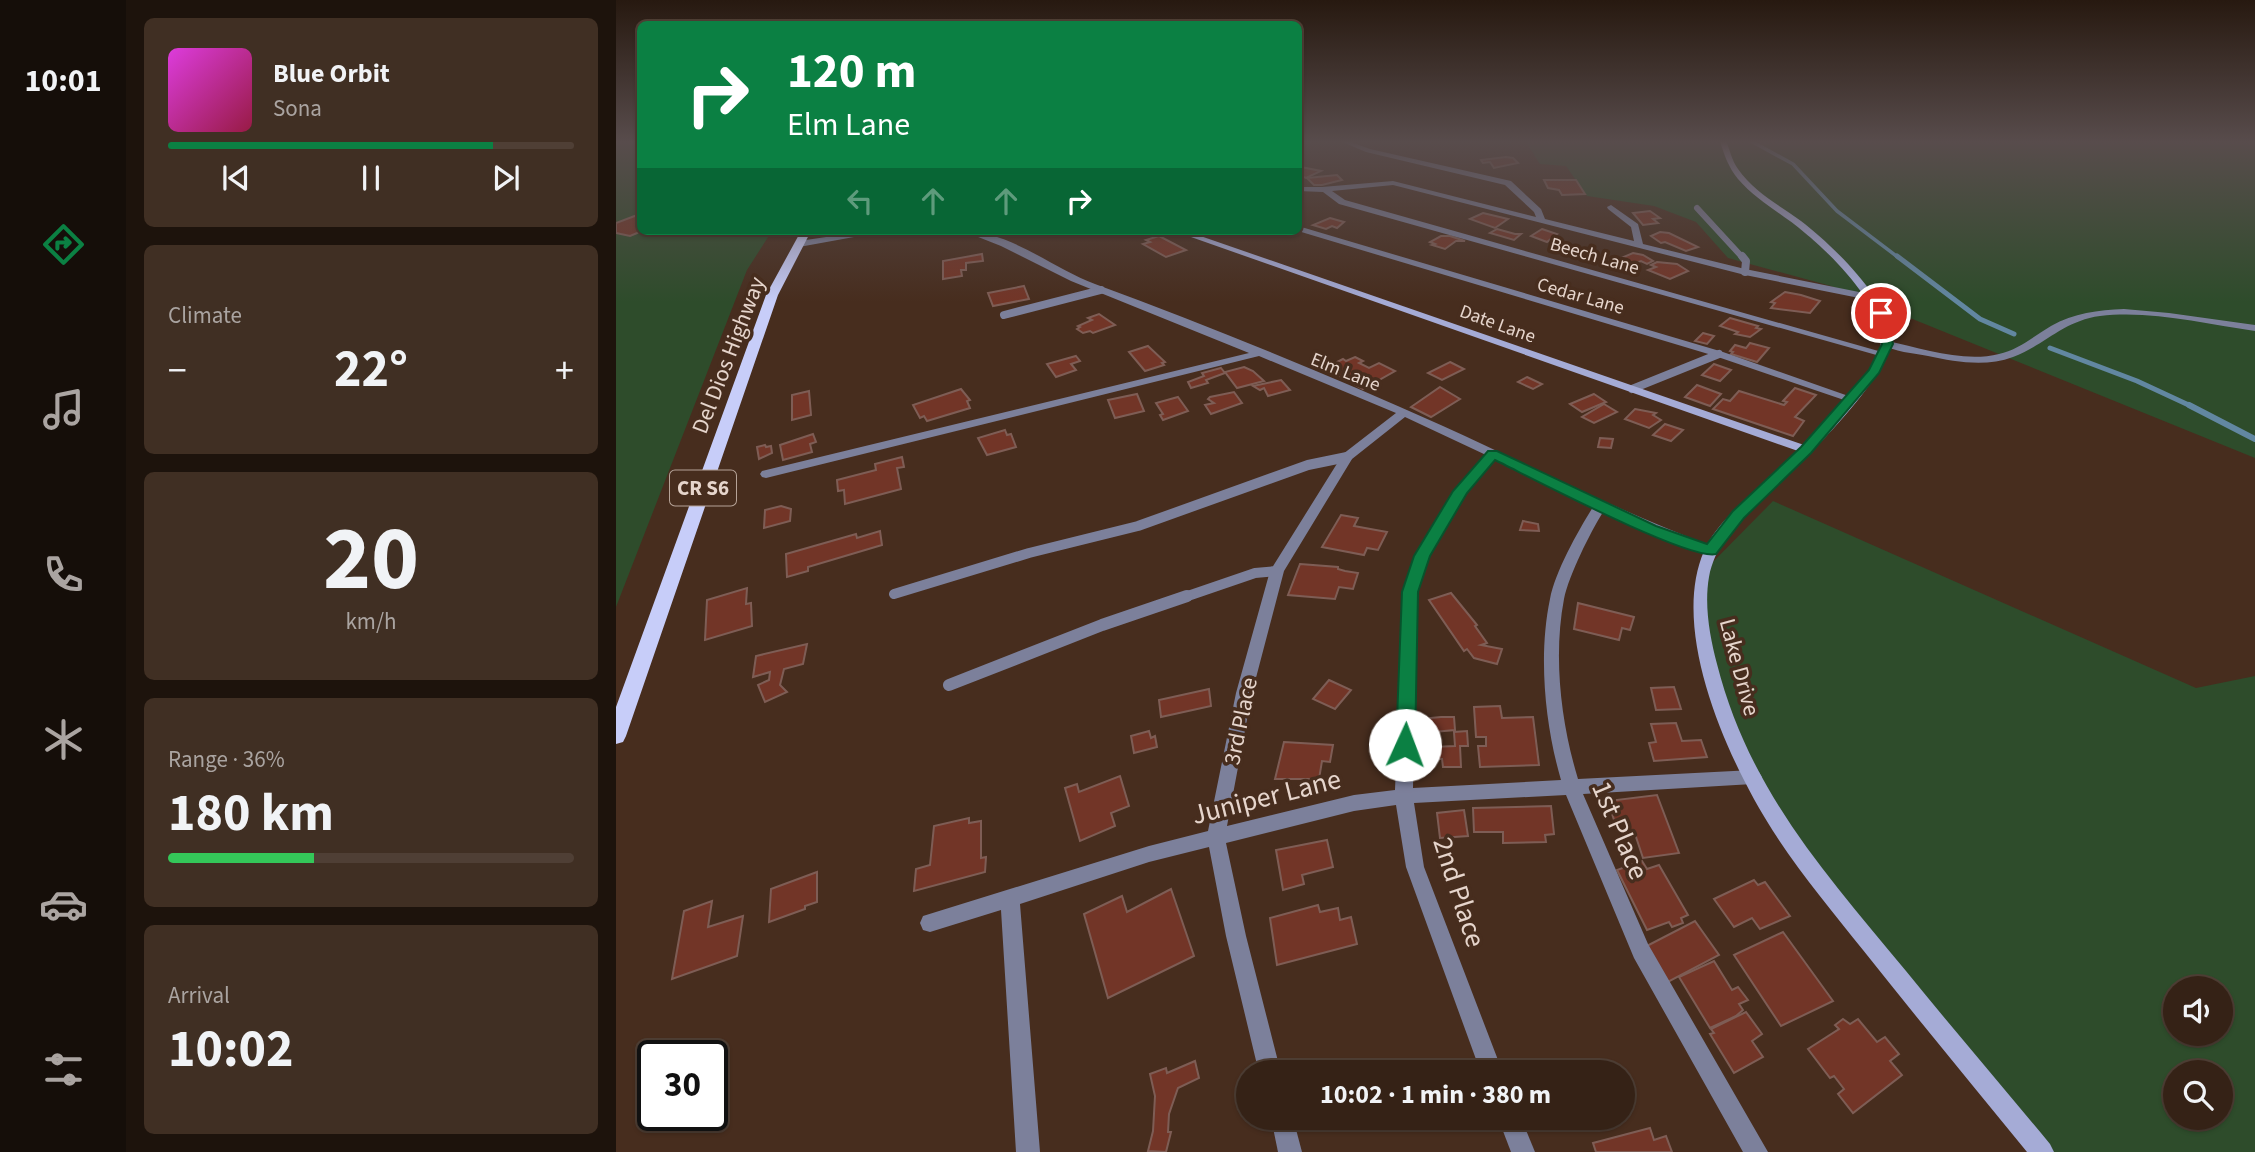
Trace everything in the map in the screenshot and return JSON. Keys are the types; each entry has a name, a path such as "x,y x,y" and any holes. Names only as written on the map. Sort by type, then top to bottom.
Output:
{"main road":[{"name":"Del Dios Highway","path":"616,736 768,304 803,237"}],"street":[{"name":"Beech Lane","path":"1331,195 1342,202 1886,349 1971,358 1998,358 2011,355 2058,324 2098,314 2141,315 2255,328"},
{"path":"1441,195 1745,272 1869,297"},
{"path":"1521,195 1538,211 1541,219"},
{"path":"1760,195 1808,231 1869,297 1881,313 1886,349"},
{"path":"1611,207 1635,226 1639,245"},
{"name":"Cedar Lane","path":"1302,229 1719,354 1851,400"},
{"path":"803,237 830,235"},
{"name":"Elm Lane","path":"980,235 996,240 1101,290 1404,413 1522,466 1651,530 1710,550"},
{"name":"Date Lane","path":"1189,235 1806,450"},
{"name":"Lake Drive","path":"1886,349 1851,400 1806,450 1738,515 1710,550 1700,594 1704,643 1731,730 1767,805 1808,865 2042,1152"},
{"path":"766,474 1256,354"},
{"name":"3rd Place","path":"1267,1060 1236,936 1216,838 1244,693 1277,571 1347,457 1404,413"},
{"name":"2nd Place","path":"1487,1060 1415,867 1404,796 1410,592 1422,556 1461,491 1493,454"},
{"name":"1st Place","path":"1600,507 1583,534 1557,598 1551,668 1559,744 1572,788 1641,950 1756,1152"},
{"name":"Juniper Lane","path":"930,923 1010,900 1149,854 1354,803 1404,796 1753,777"},
{"path":"1010,900 1028,1152"},
{"path":"1285,1130 1290,1152"},
{"path":"1514,1130 1523,1152"}],"lane":[{"path":"1697,208 1746,261 1745,272"},
{"path":"1004,315 1101,290"},
{"path":"1632,389 1719,354"},
{"path":"894,594 1029,553 1138,526 1308,465 1347,457"},
{"path":"949,684 1115,620 1255,573 1277,571"}],"green space":[{"path":"616,195 637,195 637,235 769,235 747,270 616,607"},
{"path":"2255,195 2255,458 1831,286 1728,258 1696,222 1654,206 1587,196"},
{"path":"1773,501 2196,688 2255,676 2255,1152 2042,1152 1786,835 1709,665 1704,571"}],"building":[{"path":"1650,211 1660,218 1653,219 1658,223 1643,225 1633,213"},
{"path":"1483,213 1508,219 1495,228 1470,219"},
{"path":"637,215 637,233 630,236 616,233 616,223"},
{"path":"1330,218 1344,222 1337,228 1332,226 1326,229 1313,225"},
{"path":"1497,229 1521,234 1514,240 1490,233"},
{"path":"1542,229 1557,234 1547,242 1531,236"},
{"path":"1660,232 1669,233 1698,247 1686,251 1665,242 1661,243 1651,236"},
{"path":"1159,236 1186,250 1166,257 1143,244 1150,242 1146,240"},
{"path":"1441,236 1465,241 1456,241 1445,249 1432,245 1435,244 1430,242"},
{"path":"1633,253 1653,261 1647,264 1641,261 1625,267 1612,262"},
{"path":"982,254 983,261 966,263 966,270 961,270 962,276 943,279 943,261"},
{"path":"1657,262 1677,264 1688,271 1670,279 1648,270 1656,267 1651,265"},
{"path":"1024,286 1029,299 993,306 988,293"},
{"path":"1785,292 1820,301 1810,313 1771,308 1775,303 1771,302"},
{"path":"1099,314 1115,325 1093,333 1083,333 1077,329 1092,320 1088,318"},
{"path":"1730,318 1761,329 1750,337 1735,334 1738,332 1720,326"},
{"path":"1703,333 1714,336 1707,344 1695,341"},
{"path":"1750,343 1769,348 1757,362 1731,354 1733,352 1730,351 1735,345 1746,348"},
{"path":"1148,346 1165,362 1162,363 1164,365 1145,371 1129,352"},
{"path":"1076,356 1080,361 1071,364 1076,370 1056,377 1047,364"},
{"path":"1355,357 1363,361 1359,363 1369,368 1379,363 1395,371 1363,389 1325,368 1343,359 1346,361"},
{"path":"1450,362 1464,369 1442,380 1428,373"},
{"path":"1714,364 1731,370 1720,381 1702,375"},
{"path":"1244,367 1264,381 1237,388 1225,372"},
{"path":"1221,368 1225,373 1206,380 1208,383 1191,388 1188,382 1204,376 1202,373"},
{"path":"1527,377 1542,384 1533,389 1518,382"},
{"path":"1281,380 1290,390 1268,396 1264,388 1260,390 1253,386"},
{"path":"1697,385 1721,394 1710,406 1685,397"},
{"path":"1440,387 1460,399 1431,417 1411,407"},
{"path":"1795,388 1816,395 1795,417 1804,421 1793,436 1713,409 1723,399 1730,401 1739,391 1784,405 1787,402 1783,401"},
{"path":"961,389 970,400 967,401 970,408 927,421 924,416 920,418 913,405"},
{"path":"809,391 811,415 792,420 792,395"},
{"path":"1234,392 1242,403 1211,414 1205,405 1214,403 1208,399 1210,397"},
{"path":"1137,394 1144,411 1115,418 1108,400"},
{"path":"1594,394 1606,402 1582,412 1570,404"},
{"path":"1178,397 1188,411 1163,420 1160,415 1163,414 1156,403"},
{"path":"1604,404 1617,412 1594,423 1582,417"},
{"path":"1635,409 1656,413 1653,415 1661,420 1649,428 1625,419"},
{"path":"1665,424 1683,430 1671,441 1653,435"},
{"path":"1005,430 1007,435 1011,434 1016,447 987,455 978,438"},
{"path":"813,434 816,442 810,444 812,452 783,460 780,445"},
{"path":"1600,438 1613,439 1611,448 1598,447"},
{"path":"771,446 772,453 759,459 757,447"},
{"path":"902,457 904,467 897,468 901,489 845,504 844,490 838,491 837,480 876,470 875,464"},
{"path":"781,506 791,509 790,521 764,528 765,510"},
{"path":"1341,515 1358,518 1354,526 1387,532 1378,550 1367,548 1364,555 1322,547"},
{"path":"1523,521 1538,524 1539,531 1520,530"},
{"path":"880,531 882,545 808,567 808,571 787,577 786,554 856,534 857,538"},
{"path":"1300,564 1338,567 1358,573 1353,589 1339,587 1335,599 1288,595"},
{"path":"747,588 746,604 751,603 752,626 705,640 707,600"},
{"path":"1451,593 1477,625 1475,626 1487,643 1481,645 1502,649 1497,664 1474,658 1467,649 1464,651 1429,600"},
{"path":"1578,603 1634,617 1630,630 1622,628 1619,640 1574,629"},
{"path":"807,644 803,664 784,669 780,685 787,692 765,702 758,685 769,680 770,672 753,677 756,656"},
{"path":"1329,680 1351,690 1335,709 1313,699"},
{"path":"1674,687 1681,709 1656,710 1651,688"},
{"path":"1209,689 1211,706 1161,717 1159,700"},
{"path":"1500,706 1502,718 1533,717 1539,765 1480,767 1478,746 1486,746 1486,737 1476,737 1474,707"},
{"path":"1454,717 1455,730 1422,733 1421,719"},
{"path":"1676,723 1682,741 1701,740 1707,757 1654,761 1649,743 1656,742 1651,724"},
{"path":"1149,731 1151,738 1155,736 1157,747 1134,753 1131,736"},
{"path":"1467,731 1468,746 1460,746 1461,767 1443,767 1442,759 1431,759 1432,769 1418,769 1417,738 1431,737 1432,747 1455,746 1454,732"},
{"path":"1284,742 1333,745 1330,762 1322,761 1319,779 1275,779"},
{"path":"1120,776 1129,806 1111,813 1115,826 1080,841 1065,788 1077,784 1079,792"},
{"path":"1657,795 1679,853 1643,858 1635,834 1624,835 1620,822 1615,823 1608,801"},
{"path":"1551,806 1554,834 1545,835 1546,842 1503,843 1503,832 1474,832 1473,808"},
{"path":"1464,810 1468,836 1440,838 1437,813"},
{"path":"969,818 969,823 981,821 981,858 986,857 985,872 914,891 916,869 930,865 934,826"},
{"path":"1327,840 1333,867 1302,875 1304,884 1283,890 1276,850"},
{"path":"1642,861 1647,869 1659,865 1688,915 1681,918 1683,923 1672,927 1669,922 1647,930 1617,870"},
{"path":"817,872 817,902 769,922 771,889"},
{"path":"1754,880 1758,885 1765,882 1790,916 1760,929 1752,918 1734,927 1714,899"},
{"path":"1171,889 1194,956 1108,998 1084,914 1122,896 1127,912"},
{"path":"712,901 708,927 743,916 737,956 672,979 684,911"},
{"path":"1318,905 1320,912 1338,908 1340,920 1351,917 1357,944 1277,965 1270,918"},
{"path":"1695,921 1719,955 1664,984 1641,949"},
{"path":"1783,932 1833,1001 1781,1026 1734,955"},
{"path":"1714,961 1732,990 1738,987 1748,1000 1739,1004 1743,1010 1736,1016 1710,1028 1679,977"},
{"path":"1746,1012 1762,1034 1752,1041 1763,1057 1734,1073 1710,1034 1714,1033 1711,1029"},
{"path":"1843,1019 1850,1024 1858,1019 1877,1042 1885,1037 1899,1054 1890,1061 1902,1075 1853,1113 1838,1094 1844,1089 1834,1076 1830,1078 1808,1049 1839,1029 1835,1025"},
{"path":"1195,1061 1199,1078 1178,1088 1169,1114 1168,1132 1171,1132 1166,1152 1148,1151 1153,1131 1155,1096 1150,1074 1166,1068 1167,1073"},
{"path":"1650,1128 1654,1140 1666,1136 1672,1152 1596,1152 1593,1143"}],"waterway":[{"path":"1822,195 1837,211 1899,258"},
{"path":"1897,256 1980,319 2014,334"},
{"path":"2050,348 2137,381 2192,406"},
{"path":"2192,406 2255,439"}],"route":[{"path":"1405,745 1410,592 1422,556 1461,491 1493,454 1651,530 1710,550 1738,515 1806,450 1874,371 1887,344 1881,313"}]}
